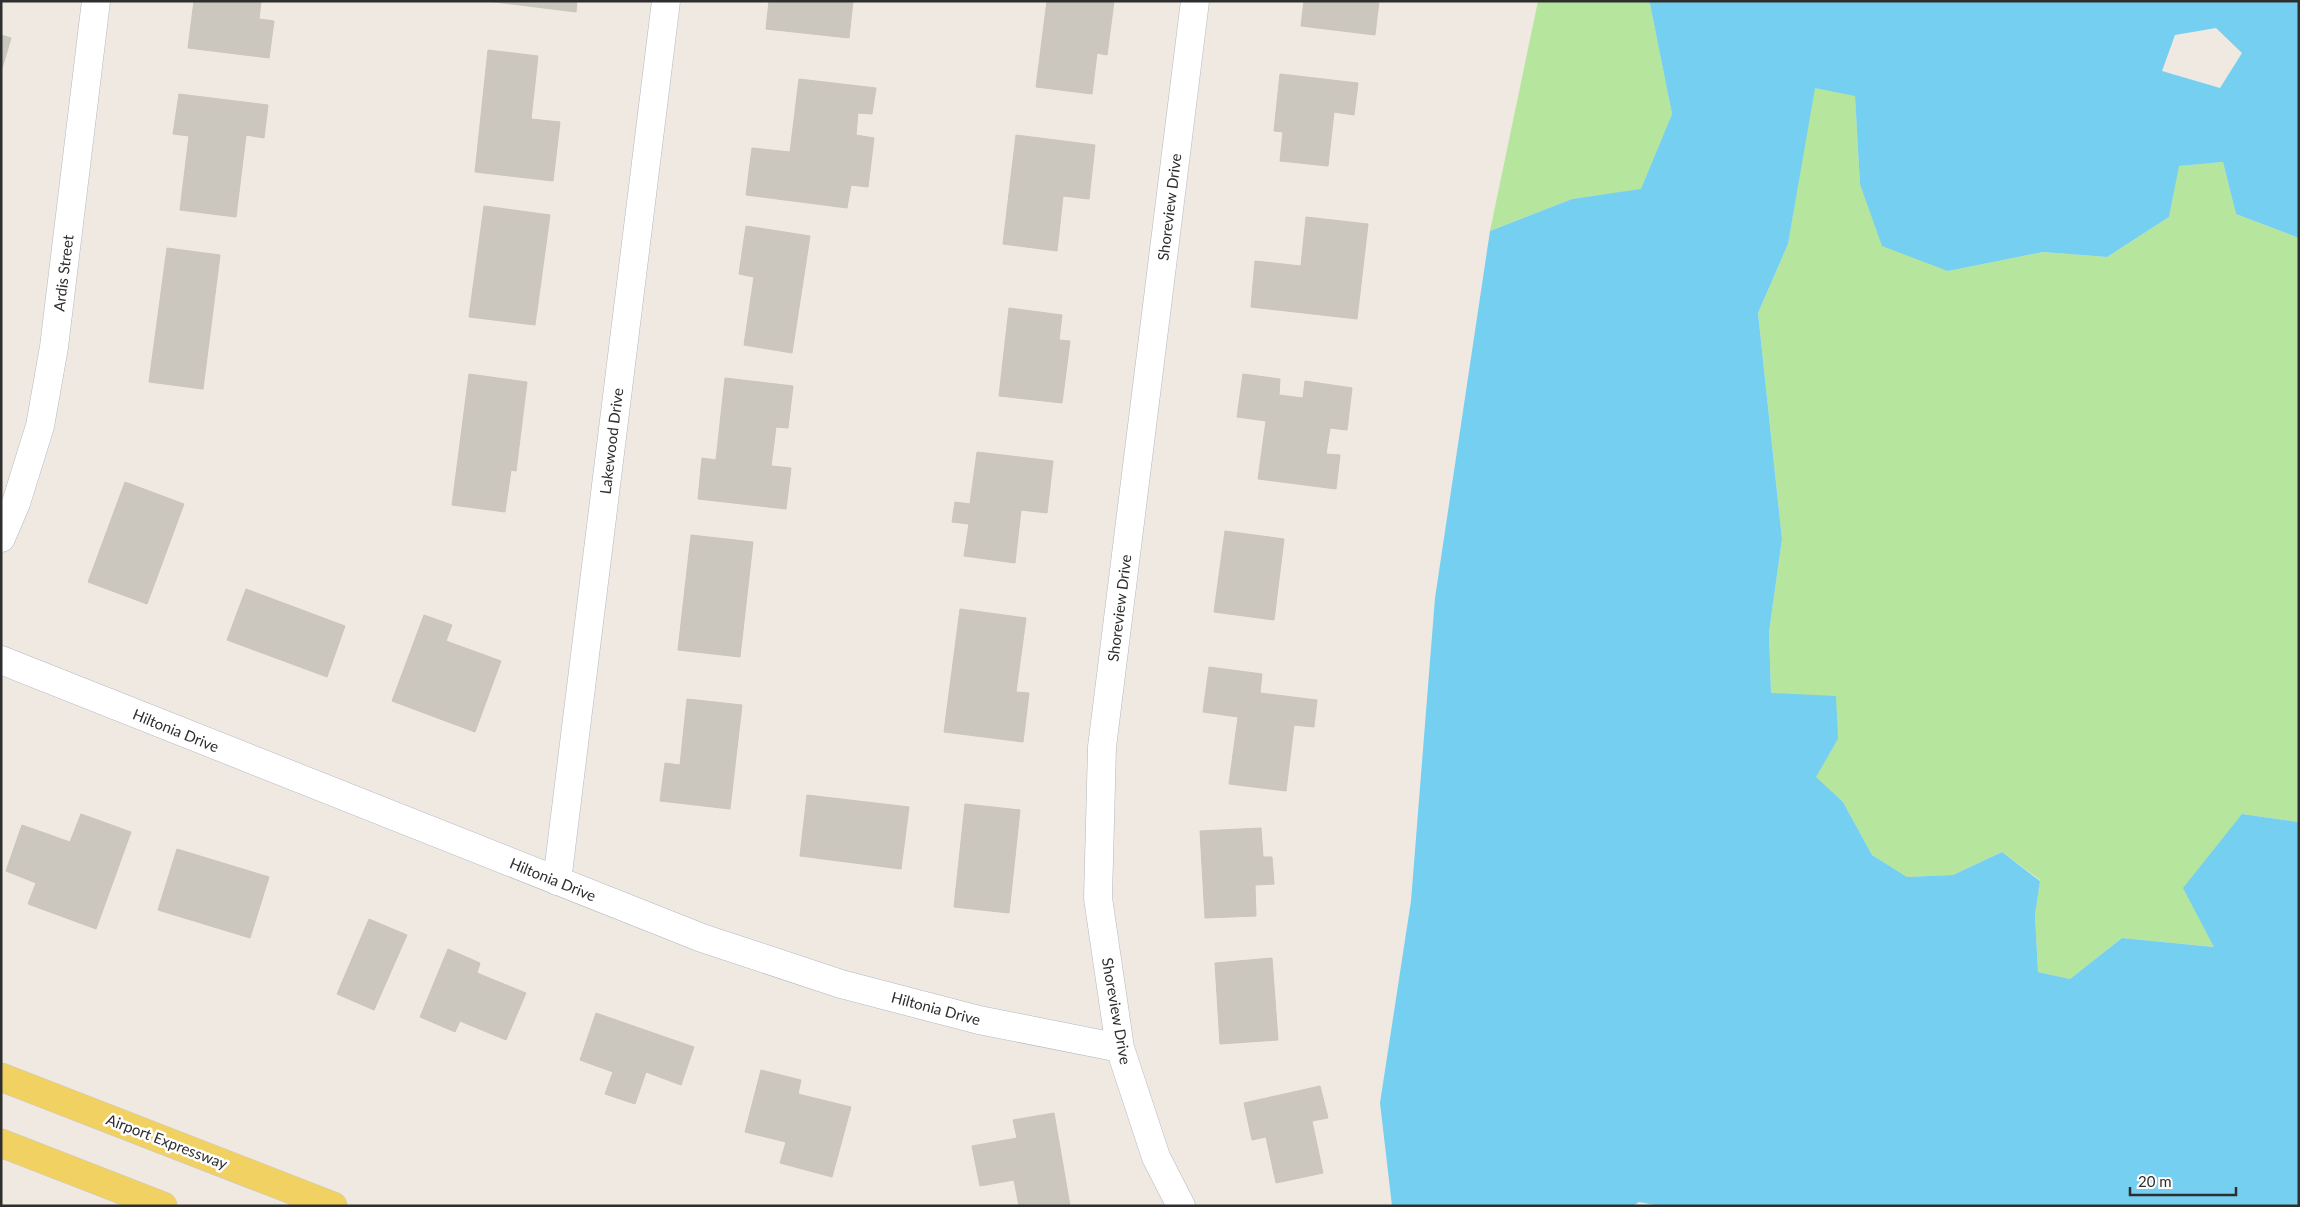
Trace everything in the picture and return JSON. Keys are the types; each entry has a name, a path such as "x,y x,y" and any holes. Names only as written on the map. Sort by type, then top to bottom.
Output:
{"main road":[{"name":"Airport Expressway","path":"1,1077 333,1206"},
{"path":"1,1143 163,1206"}],"street":[{"name":"Ardis Street","path":"1,538 16,503 40,426 54,348 96,1"},
{"name":"Lakewood Drive","path":"557,881 666,1"},
{"name":"Shoreview Drive","path":"1181,1206 1156,1157 1120,1048 1098,898 1102,747 1195,1"},
{"name":"Hiltonia Drive","path":"1,660 702,938 841,984 979,1020 1120,1048"}],"green space":[{"path":"1538,1 1648,1 1672,114 1641,190 1572,199 1490,231"},
{"path":"1814,87 1855,95 1860,184 1948,271 2043,252 2107,257 2169,217 2178,166 2223,162 2236,214 2299,238 2299,822 2242,814 2215,947 2122,938 2070,979 2038,972 2035,915 2040,880 2002,852 1953,875 1907,877 1872,855 1843,802 1815,777 1838,739 1771,693 1769,632 1782,539 1758,313 1788,244"}],"water":[{"path":"1648,1 2299,1 2299,238 2236,214 2223,162 2179,166 2169,217 2107,257 2043,252 1948,271 1882,246 1860,184 1855,96 1815,88 1788,244 1758,313 1782,539 1769,632 1771,693 1836,696 1838,739 1816,777 1843,802 1872,855 1907,877 1953,875 2002,852 2040,881 2035,915 2038,972 2070,979 2122,938 2214,947 2183,888 2242,814 2299,822 2299,1206 1660,1206 1639,1202 1633,1206 1392,1206 1380,1103 1411,901 1435,598 1490,231 1572,199 1641,189 1672,114","holes":["2216,28 2242,53 2220,88 2162,71 2175,35"]}],"building":[{"path":"194,1 261,1 259,19 274,21 269,58 188,48"},
{"path":"487,1 577,1 576,12"},
{"path":"769,1 853,1 849,38 766,29"},
{"path":"1047,1 1114,1 1107,55 1097,53 1092,94 1036,87"},
{"path":"1304,1 1379,1 1375,35 1301,26"},
{"path":"1,35 11,38 1,72"},
{"path":"488,50 538,56 531,119 560,122 553,181 475,172"},
{"path":"1280,74 1358,83 1354,115 1334,112 1328,166 1280,161 1283,132 1274,131"},
{"path":"799,79 876,88 872,114 858,113 856,135 874,138 868,187 851,185 847,208 746,195 752,148 790,152"},
{"path":"179,94 268,105 264,138 246,135 236,217 180,210 189,136 173,134"},
{"path":"1016,135 1095,145 1089,199 1063,196 1057,251 1003,244"},
{"path":"484,206 550,215 535,325 469,317"},
{"path":"1306,217 1368,224 1357,319 1251,307 1255,261 1301,266"},
{"path":"746,226 810,236 792,353 744,345 754,277 739,274"},
{"path":"167,248 220,255 203,389 149,382"},
{"path":"1009,308 1062,315 1059,340 1070,341 1062,403 999,396"},
{"path":"469,374 527,382 516,471 511,470 505,512 452,505"},
{"path":"1243,374 1280,379 1279,395 1303,398 1305,381 1352,388 1347,430 1330,428 1326,454 1340,455 1336,489 1258,479 1266,421 1237,417"},
{"path":"725,378 793,386 788,428 776,427 771,466 791,468 786,509 698,499 702,458 716,460"},
{"path":"977,452 1053,461 1047,513 1021,510 1015,563 964,556 969,524 952,522 955,502 970,504"},
{"path":"125,482 184,504 147,604 88,582"},
{"path":"1225,531 1284,539 1274,620 1214,612"},
{"path":"691,535 753,542 740,657 678,650"},
{"path":"246,589 345,626 327,677 227,640"},
{"path":"960,609 1026,618 1016,692 1029,693 1023,742 944,732"},
{"path":"424,615 452,625 446,641 501,661 475,732 392,701"},
{"path":"1209,667 1262,674 1260,693 1317,700 1314,727 1294,725 1286,791 1229,784 1238,717 1203,712"},
{"path":"687,699 742,705 730,809 660,801 665,763 680,765"},
{"path":"807,795 909,807 901,869 800,856"},
{"path":"965,804 1020,810 1009,913 954,907"},
{"path":"81,814 131,832 96,929 28,904 36,883 6,871 22,825 70,842"},
{"path":"1261,828 1263,857 1272,857 1274,884 1255,885 1256,916 1205,918 1200,831"},
{"path":"177,849 269,877 250,938 158,910"},
{"path":"369,919 407,935 374,1010 337,994"},
{"path":"448,949 480,963 477,973 526,993 506,1040 460,1021 455,1032 420,1017"},
{"path":"1272,958 1278,1040 1220,1044 1215,963"},
{"path":"596,1013 694,1047 681,1085 646,1072 635,1104 605,1094 613,1072 580,1060"},
{"path":"761,1070 801,1080 798,1094 851,1107 832,1177 780,1163 786,1142 745,1132"},
{"path":"1320,1086 1328,1118 1312,1121 1323,1173 1276,1183 1266,1137 1252,1140 1244,1103"},
{"path":"1054,1113 1070,1206 1019,1206 1014,1180 980,1186 972,1146 1017,1138 1013,1120"}]}
